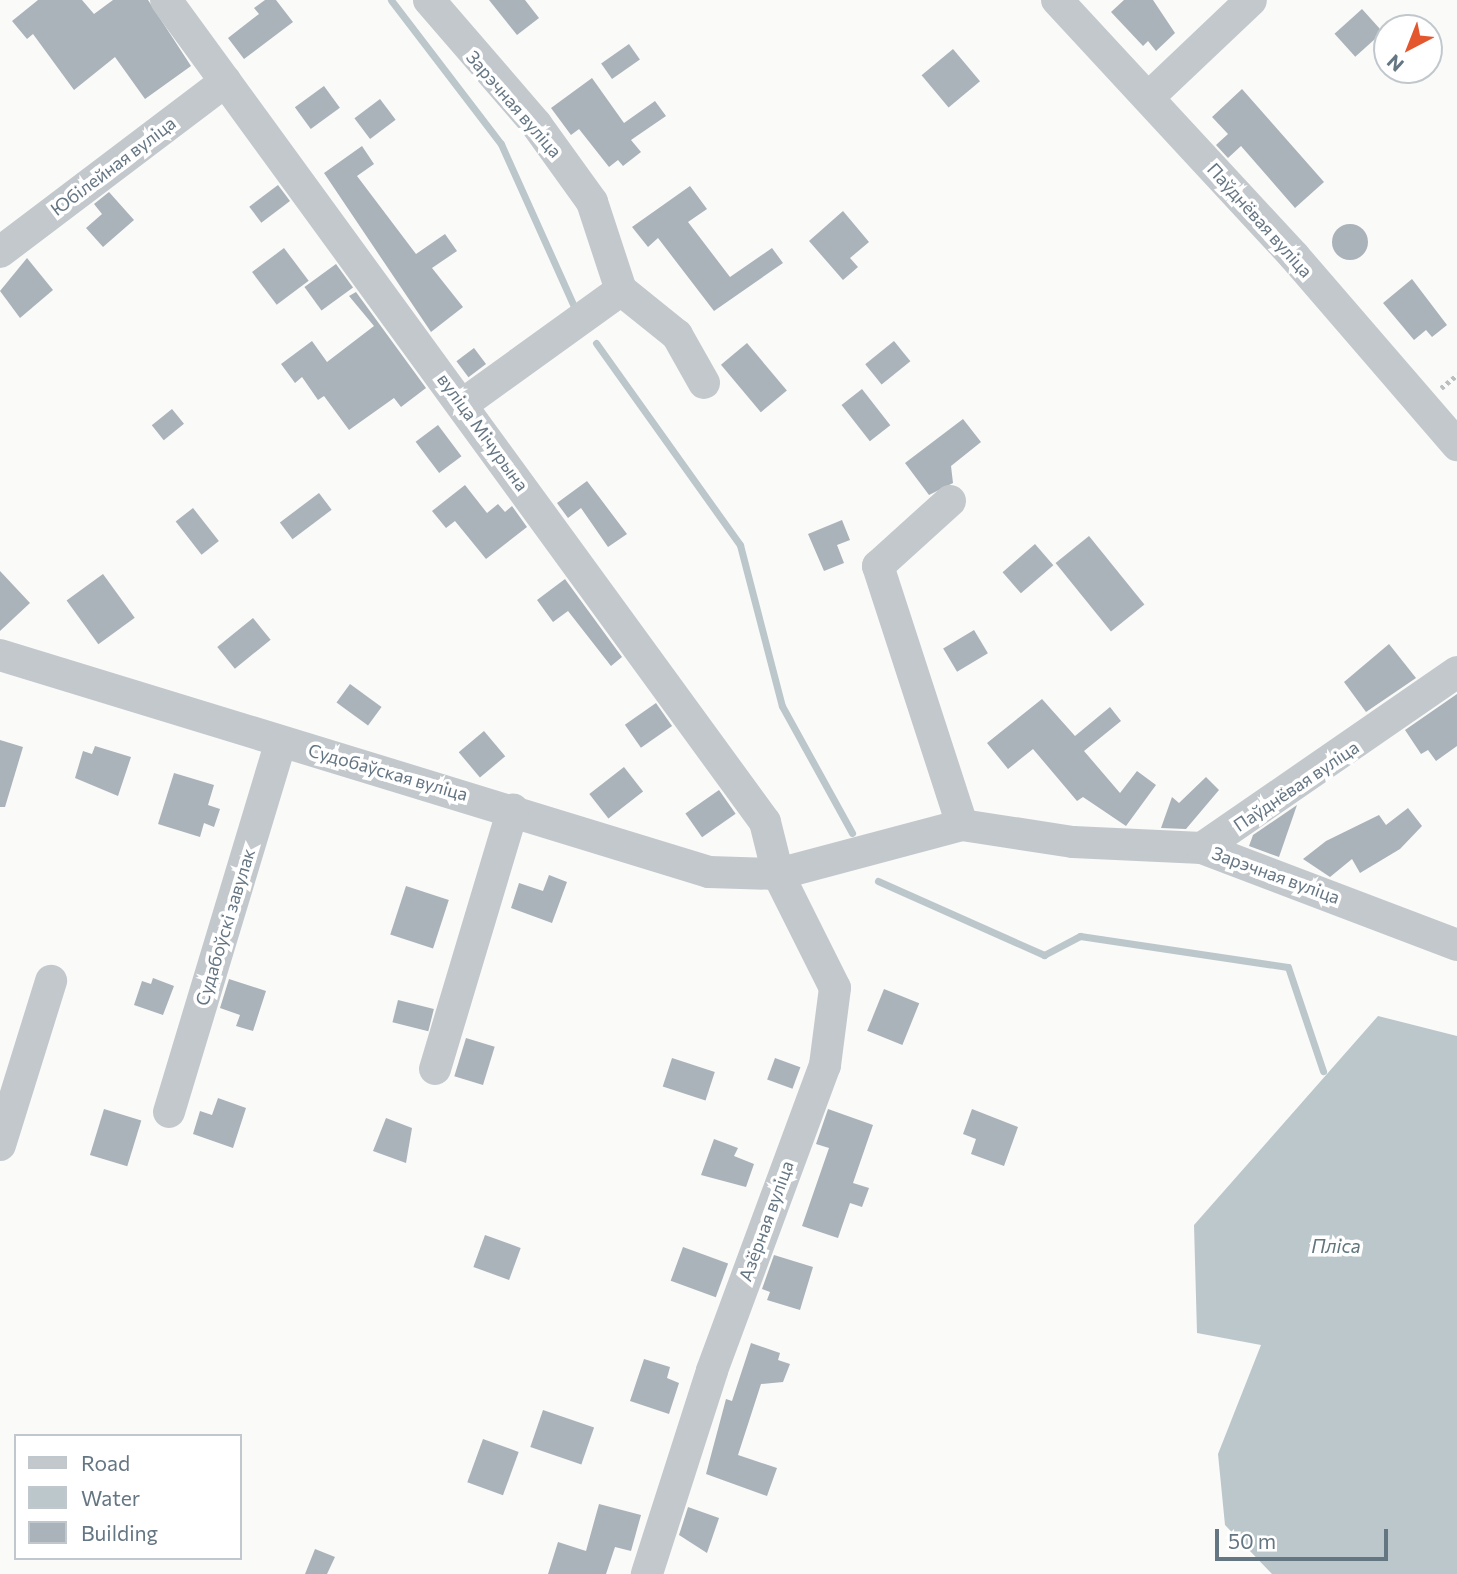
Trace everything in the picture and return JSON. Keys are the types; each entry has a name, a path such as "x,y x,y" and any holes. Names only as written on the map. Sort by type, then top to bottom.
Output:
{"street":[{"name":"вуліца Мічурына","path":"166,0 463,404 765,822 778,874"},
{"name":"Зарэчная вуліца","path":"429,0 536,124 592,202 621,290"},
{"name":"Паўднёвая вуліца","path":"1057,0 1150,96 1457,445"},
{"path":"1150,96 1251,0"},
{"name":"Юбілейная вуліца","path":"0,252 226,81"},
{"path":"463,404 621,290 677,335 705,383"},
{"path":"950,501 878,566 962,825"},
{"name":"Судобаўская вуліца","path":"0,655 281,742 513,808 709,872 778,874"},
{"name":"Паўднёвая вуліца","path":"1202,848 1457,672"},
{"name":"Судабоўскі завулак","path":"169,1112 281,742"},
{"path":"435,1069 513,808"},
{"name":"Зарэчная вуліца","path":"778,874 962,825 1073,842 1202,848 1457,945"},
{"name":"Азёрная вуліца","path":"647,1574 712,1371 825,1065 835,988 778,874"},
{"path":"0,1144 51,981"}],"water":[{"name":"Пліса","path":"1378,1016 1457,1036 1457,1574 1272,1574 1225,1525 1218,1454 1261,1345 1197,1333 1194,1225"}],"building":[{"path":"38,0 82,0 94,14 113,0 148,0 191,66 145,99 115,57 74,90 33,34 27,39 12,21"},
{"path":"265,0 276,0 293,22 244,59 228,38 259,14 254,8"},
{"path":"489,0 525,0 539,18 517,35"},
{"path":"1124,0 1153,0 1175,33 1156,51 1148,41 1143,46 1111,12"},
{"path":"1362,9 1373,21 1373,41 1355,57 1335,34"},
{"path":"629,44 640,60 612,79 601,64"},
{"path":"953,49 980,81 949,108 922,75"},
{"path":"592,78 624,123 655,101 666,116 631,140 641,152 623,166 618,160 609,167 579,129 571,135 551,108"},
{"path":"324,86 340,108 311,129 295,107"},
{"path":"1242,89 1324,182 1295,208 1241,146 1228,158 1216,145 1228,134 1212,117"},
{"path":"380,99 396,120 370,139 354,118"},
{"path":"362,146 374,164 357,176 416,254 445,234 457,251 432,268 463,307 431,332 324,173"},
{"path":"278,185 290,201 261,223 249,207"},
{"path":"690,186 707,209 688,222 730,277 772,248 783,263 714,311 658,238 648,247 632,227"},
{"path":"109,192 134,220 103,247 86,228 102,214 94,204"},
{"path":"843,211 869,242 850,258 858,267 843,280 809,241"},
{"path":"1350,224 1363,229 1368,242 1363,255 1350,260 1337,255 1332,242 1337,229"},
{"path":"284,248 309,281 277,305 252,272"},
{"path":"27,258 53,290 20,318 0,291"},
{"path":"336,264 353,287 321,310 304,287"},
{"path":"1412,279 1447,325 1432,337 1426,330 1414,340 1383,303"},
{"path":"356,292 426,388 401,407 394,398 349,430 324,396 318,400 302,377 295,383 281,364 312,341 327,362 374,326 349,296"},
{"path":"894,341 910,361 882,384 865,364"},
{"path":"747,343 787,390 761,412 721,365"},
{"path":"474,348 486,364 468,377 456,361"},
{"path":"862,389 890,425 870,441 842,405"},
{"path":"172,409 184,424 164,440 152,425"},
{"path":"963,419 981,442 951,466 953,483 929,495 905,463"},
{"path":"438,425 461,456 439,473 416,442"},
{"path":"587,481 627,534 608,547 581,508 568,518 557,503"},
{"path":"465,485 487,513 498,504 505,512 512,506 527,527 486,559 455,521 446,528 432,511"},
{"path":"319,493 332,510 293,539 280,522"},
{"path":"193,508 219,541 202,555 176,522"},
{"path":"842,520 850,540 837,545 844,563 824,571 808,534"},
{"path":"1089,536 1144,604 1111,631 1056,563"},
{"path":"1035,544 1053,565 1021,593 1003,572"},
{"path":"0,571 30,603 0,631"},
{"path":"103,574 135,618 98,644 67,600"},
{"path":"565,579 622,657 611,666 568,611 553,622 537,600"},
{"path":"253,618 271,640 235,669 217,647"},
{"path":"974,630 988,653 957,672 943,649"},
{"path":"1389,644 1416,678 1366,712 1344,682"},
{"path":"350,684 382,707 368,726 336,703"},
{"path":"1457,694 1457,746 1436,761 1428,750 1421,754 1405,730"},
{"path":"1042,699 1075,736 1110,707 1121,721 1084,751 1120,793 1137,771 1156,785 1126,826 1083,797 1077,801 1033,749 1008,769 987,743"},
{"path":"656,703 672,726 641,748 625,725"},
{"path":"484,731 505,756 480,777 459,752"},
{"path":"0,740 23,747 5,807 0,807"},
{"path":"95,746 131,757 118,796 75,778 83,751 92,754"},
{"path":"624,767 643,791 608,819 589,794"},
{"path":"174,773 214,785 208,805 220,809 214,827 204,823 200,837 158,824"},
{"path":"1206,777 1219,790 1186,829 1161,828 1172,797 1179,803"},
{"path":"719,790 736,814 702,837 685,814"},
{"path":"1297,805 1279,857 1249,846 1253,835"},
{"path":"1408,808 1422,826 1400,849 1360,873 1352,859 1330,877 1303,859 1326,841 1379,815 1386,825"},
{"path":"549,875 567,882 552,923 511,908 519,883 543,891"},
{"path":"406,886 449,900 433,948 390,935"},
{"path":"153,978 174,986 163,1015 134,1005 142,981 151,984"},
{"path":"229,979 266,991 253,1031 236,1026 240,1015 220,1008"},
{"path":"884,989 919,1003 902,1045 867,1031"},
{"path":"398,1000 434,1009 428,1031 392,1022"},
{"path":"466,1038 495,1047 483,1085 454,1076"},
{"path":"672,1058 715,1072 706,1100 663,1087"},
{"path":"775,1058 800,1067 793,1089 767,1080"},
{"path":"218,1098 246,1108 233,1148 193,1134 200,1111 212,1115"},
{"path":"104,1109 141,1120 127,1166 90,1155"},
{"path":"828,1109 873,1125 853,1183 869,1188 862,1207 850,1203 838,1238 802,1226 829,1148 816,1144"},
{"path":"972,1109 1018,1127 1004,1166 971,1154 976,1139 963,1134"},
{"path":"386,1118 412,1128 406,1163 373,1151"},
{"path":"714,1139 738,1148 734,1156 754,1164 746,1187 701,1175"},
{"path":"485,1235 521,1248 509,1280 473,1267"},
{"path":"683,1247 728,1263 716,1297 671,1281"},
{"path":"774,1255 813,1267 800,1310 767,1300 770,1292 762,1289"},
{"path":"751,1343 780,1353 778,1360 790,1364 783,1382 761,1384 738,1455 777,1468 767,1496 706,1474 726,1399 732,1401"},
{"path":"644,1359 670,1367 667,1378 679,1383 669,1414 630,1401"},
{"path":"543,1410 594,1428 581,1464 530,1447"},
{"path":"483,1439 519,1452 503,1495 467,1482"},
{"path":"599,1504 641,1515 631,1551 615,1547 606,1574 548,1574 558,1542 586,1551"},
{"path":"688,1507 719,1518 707,1553 679,1535"},
{"path":"315,1549 335,1557 327,1574 305,1574"}],"waterway":[{"path":"391,0 501,144 577,313"},
{"path":"596,343 740,545 782,706 852,833"},
{"path":"878,881 1044,955 1080,936 1288,967 1323,1071"}]}
